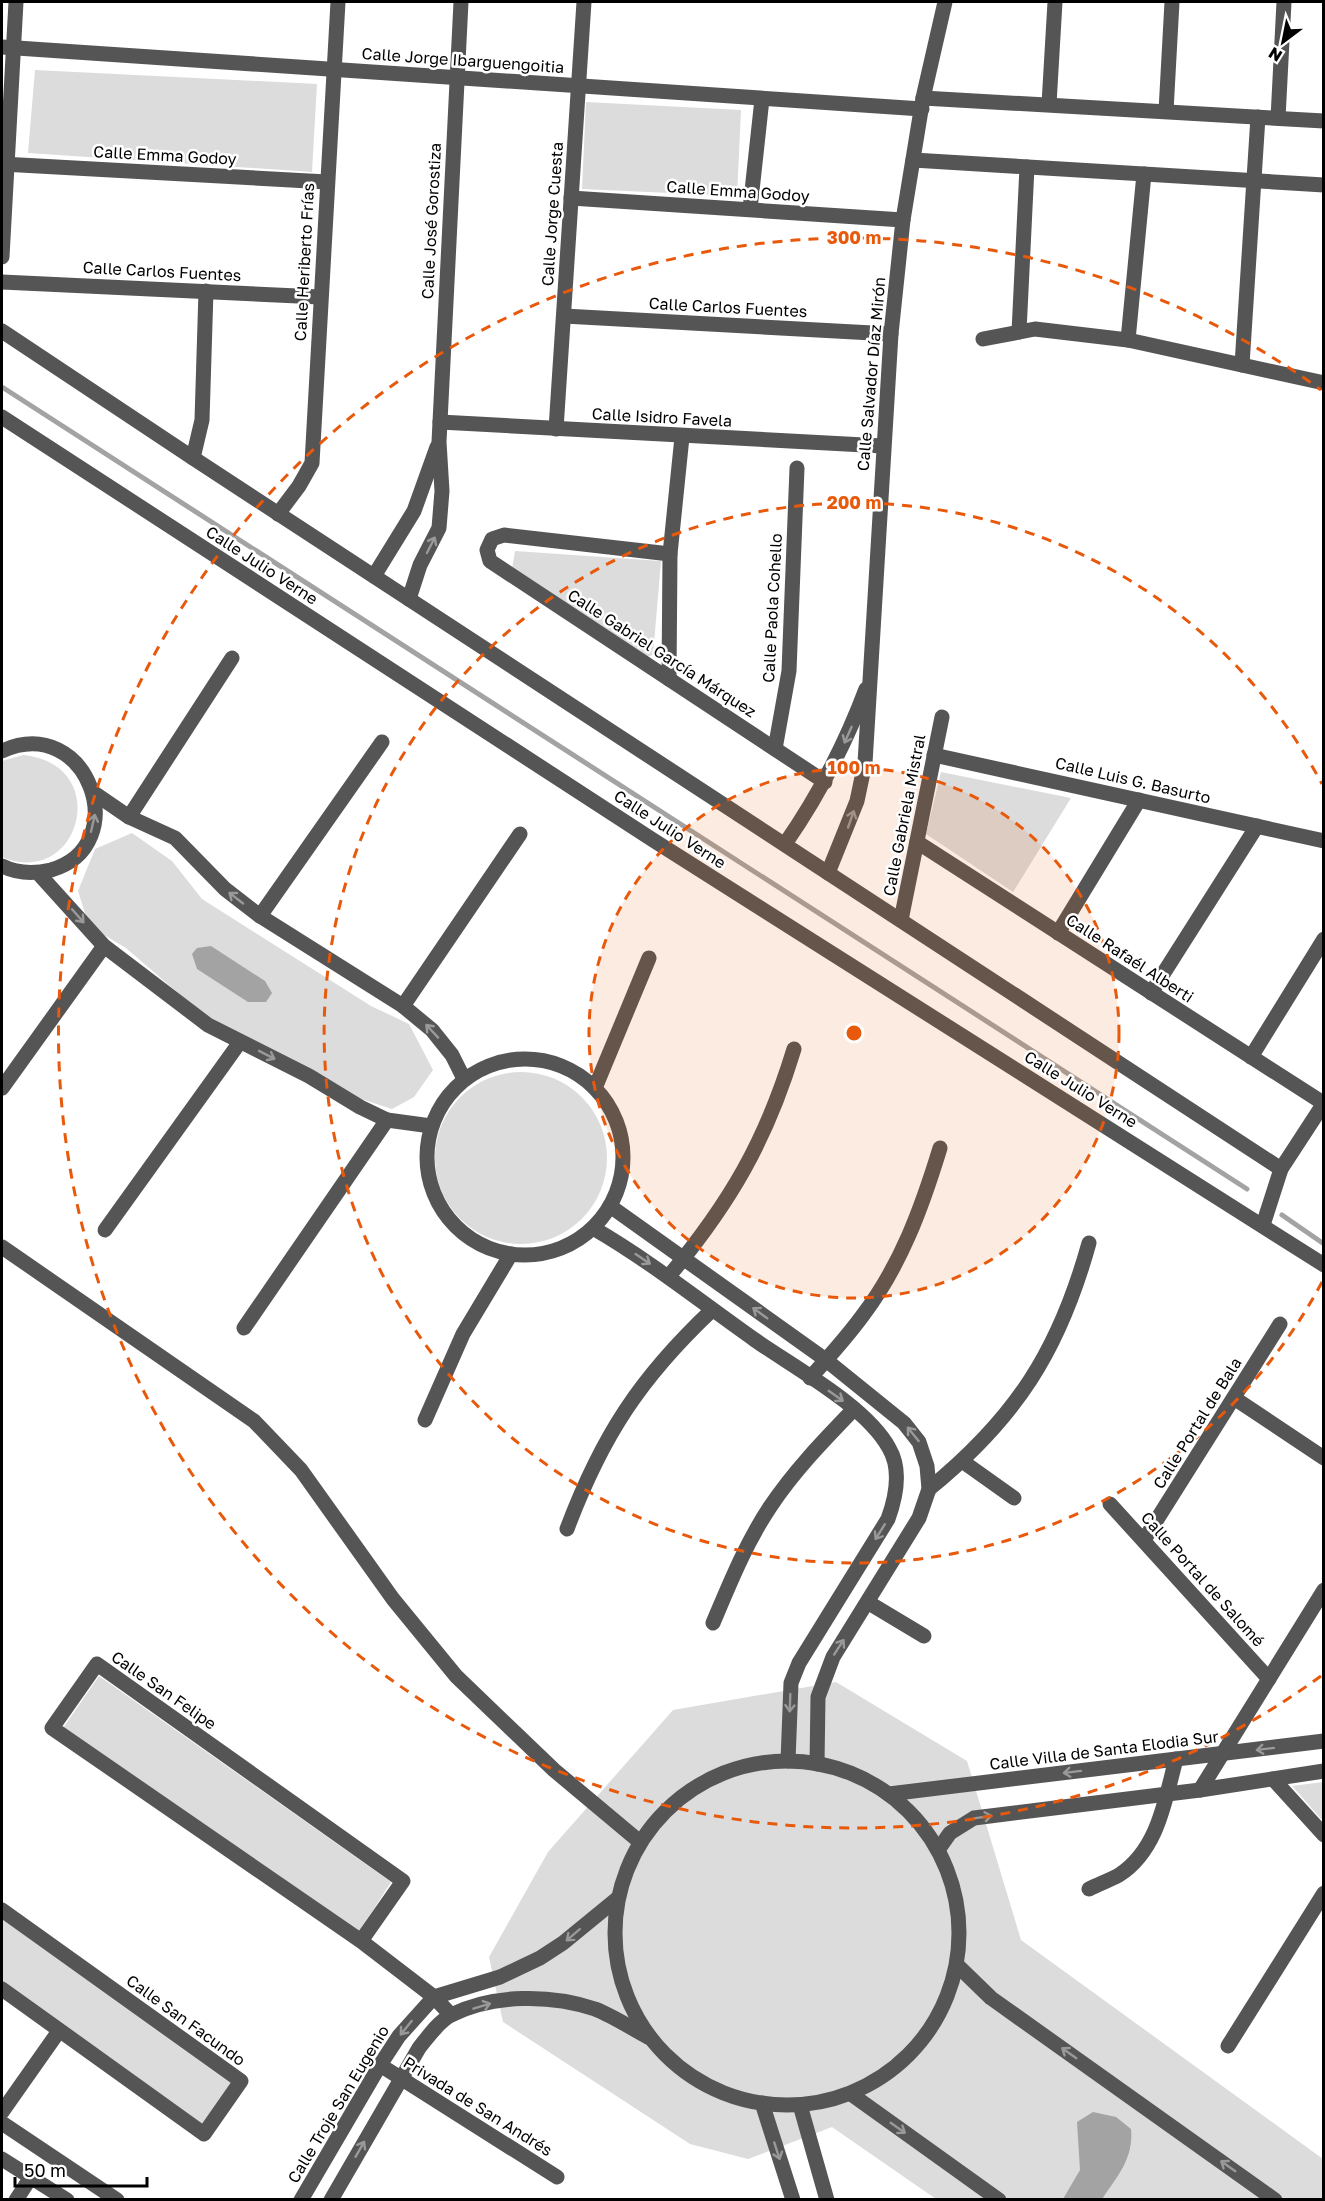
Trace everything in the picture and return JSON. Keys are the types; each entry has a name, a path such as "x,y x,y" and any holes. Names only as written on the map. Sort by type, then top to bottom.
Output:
{"street":[{"path":"2,257 8,48 16,2"},
{"name":"Calle Heriberto Frías","path":"278,514 299,486 312,463 338,2"},
{"name":"Calle José Gorostiza","path":"409,599 420,565 439,528 442,491 439,442 461,2"},
{"name":"Calle Jorge Cuesta","path":"556,429 584,2"},
{"name":"Calle Salvador Díaz Mirón","path":"828,873 854,810 865,763 870,725 869,681 891,334 903,220 922,104 945,2"},
{"path":"1049,104 1055,2"},
{"path":"1166,111 1172,2"},
{"path":"1278,118 1284,2"},
{"name":"Calle Jorge Ibarguengoitia","path":"8,48 762,99 922,104 1049,104 1323,121"},
{"path":"750,209 762,99"},
{"path":"1242,365 1256,182 1258,117"},
{"path":"913,160 1323,185"},
{"name":"Calle Emma Godoy","path":"4,164 327,182"},
{"path":"1019,332 1027,167"},
{"path":"1128,340 1144,174"},
{"name":"Calle Emma Godoy","path":"571,198 903,220"},
{"name":"Calle Carlos Fuentes","path":"2,282 320,297"},
{"path":"193,459 202,420 206,291"},
{"name":"Calle Carlos Fuentes","path":"564,316 891,334"},
{"path":"983,339 1035,329 1128,340 1323,383"},
{"path":"2,331 193,459 1281,1169"},
{"name":"Calle Julio Verne","path":"2,417 653,840 1323,1265"},
{"name":"Calle Isidro Favela","path":"440,422 682,437 883,446"},
{"path":"669,679 670,554 682,437"},
{"name":"Calle José Gorostiza","path":"374,576 414,512 439,442"},
{"name":"Calle Paola Cohello","path":"775,749 789,671 797,468"},
{"name":"Calle Gabriel García Márquez","path":"670,554 504,535 492,539 487,550 490,561 825,782"},
{"path":"129,817 232,657"},
{"name":"Calle Salvador Díaz Mirón","path":"785,844 825,782 849,733 869,681"},
{"name":"Calle Gabriela Mistral","path":"901,920 942,717"},
{"path":"260,916 382,742"},
{"path":"2,751 13,746 34,744 54,748 72,759 86,774 94,793 95,815 89,837 77,855 59,867 38,873 20,873 2,866"},
{"name":"Calle Luis G. Basurto","path":"934,755 1323,841"},
{"path":"94,793 129,817 176,838 225,889 260,916 403,1006 432,1030 452,1055 464,1079"},
{"path":"1058,933 1139,800"},
{"path":"1151,993 1257,826"},
{"path":"403,1006 520,834"},
{"name":"Calle Rafaél Alberti","path":"917,842 1323,1103"},
{"path":"38,873 104,946 208,1025 387,1120 432,1126"},
{"path":"1251,1057 1323,939"},
{"path":"2,1088 104,946"},
{"path":"595,1088 649,958"},
{"path":"105,1230 240,1042"},
{"path":"669,1276 720,1212 761,1140 780,1095 794,1049"},
{"path":"531,1059 566,1069 595,1088 610,1109 620,1132 622,1166 620,1183 610,1206 593,1228 575,1242 555,1250 533,1255 511,1254 484,1246 468,1235 441,1208 430,1182 426,1154 432,1126 444,1100 464,1079 485,1067 507,1060 531,1059"},
{"path":"1263,1226 1281,1169 1323,1103"},
{"path":"244,1328 387,1120"},
{"path":"810,1378 864,1314 896,1262 922,1207 940,1148"},
{"path":"610,1206 826,1360 904,1423 920,1442 927,1466 929,1489 919,1518 869,1603 833,1657 818,1697 817,1764"},
{"path":"593,1228 669,1276 712,1310 854,1409 877,1428 891,1451 897,1477 895,1499 888,1519 799,1663 791,1683 788,1761"},
{"path":"929,1489 962,1461 1006,1414 1043,1362 1074,1294 1089,1243"},
{"path":"2,1247 254,1421 301,1470 393,1599 456,1676 554,1770 640,1842"},
{"path":"425,1420 463,1334 511,1254"},
{"path":"567,1529 586,1479 610,1432 639,1387 673,1346 712,1310"},
{"name":"Calle Portal de Bala","path":"1144,1540 1280,1324"},
{"path":"1234,1398 1323,1458"},
{"path":"713,1623 738,1563 770,1507 810,1456 854,1409"},
{"path":"962,1461 1014,1498"},
{"name":"Calle Portal de Salomé","path":"1110,1504 1269,1678"},
{"path":"1200,1790 1323,1590"},
{"path":"869,1603 924,1636"},
{"name":"Calle San Felipe","path":"361,1941 404,1881 97,1664 52,1728 361,1941 434,1997 451,2015"},
{"name":"Calle Villa de Santa Elodia Sur","path":"889,1794 1323,1741"},
{"path":"1089,1889 1120,1874 1147,1847 1158,1826 1176,1759"},
{"path":"788,1761 817,1764 855,1775 889,1794 924,1829 938,1850 951,1881 959,1913 958,1966 945,2004 932,2027 916,2048 897,2067 851,2094 800,2105 762,2103 730,2095 700,2081 673,2062 651,2038 635,2013 623,1986 616,1957 614,1928 618,1898 628,1865 640,1842 662,1814 683,1795 707,1780 742,1767 788,1761"},
{"path":"938,1850 950,1833 974,1818 1200,1790 1323,1771"},
{"path":"1273,1779 1323,1835"},
{"path":"1228,2046 1323,1893"},
{"path":"434,1997 500,1977 540,1958 563,1943 618,1898"},
{"name":"Calle San Facundo","path":"2,1910 241,2081 204,2134 2,1989"},
{"path":"958,1966 991,1998 1275,2199"},
{"path":"500,1977 506,1998"},
{"name":"Calle Troje San Eugenio","path":"301,2199 399,2036 434,1997"},
{"path":"331,2199 401,2078 430,2035 451,2015 506,1998 570,2001 597,2010 651,2038"},
{"path":"2,2112 60,2031"},
{"name":"Privada de San Andrés","path":"380,2066 557,2177"},
{"path":"851,2094 999,2199"},
{"path":"762,2103 793,2199"},
{"path":"800,2105 827,2199"},
{"path":"2,2123 117,2199"},
{"path":"2,2159 67,2199"},
{"path":"16,2199 31,2177"}],"shaded area":[{"path":"35,70 317,84 312,172 28,153"},
{"path":"586,102 741,110 737,196 582,189"},
{"path":"515,551 661,561 653,655 646,657 512,569"},
{"path":"23,755 51,763 69,779 77,800 76,822 67,842 51,856 29,862 2,857 2,761"},
{"path":"941,772 1071,798 1013,892 926,834"},
{"path":"132,833 172,861 202,899 371,1006 409,1024 433,1070 414,1097 392,1109 355,1097 200,1012 126,948 89,926 78,891 95,849"},
{"path":"211,946 265,981 272,993 266,1002 248,1002 197,969 192,954 197,948"},
{"path":"521,1072 554,1079 569,1086 582,1097 593,1110 600,1125 607,1158 600,1191 593,1206 582,1219 569,1230 554,1237 521,1244 488,1237 473,1230 460,1219 449,1206 442,1191 435,1158 442,1125 449,1110 460,1097 473,1086 488,1079"},
{"path":"99,1676 391,1882 359,1932 63,1728"},
{"path":"836,1682 967,1761 1021,1940 1323,2159 1323,2199 936,2199 832,2127 748,2159 690,2144 503,2022 489,1957 548,1852 673,1710"},
{"path":"1324,1782 1323,1821 1292,1786"},
{"path":"2,1913 236,2079 205,2129 2,1989"},
{"path":"1093,2112 1116,2117 1131,2129 1127,2158 1119,2175 1102,2199 1063,2199 1080,2170 1077,2122"}],"waterway":[{"path":"2,387 1247,1189"},
{"path":"1282,1215 1324,1244"}]}
